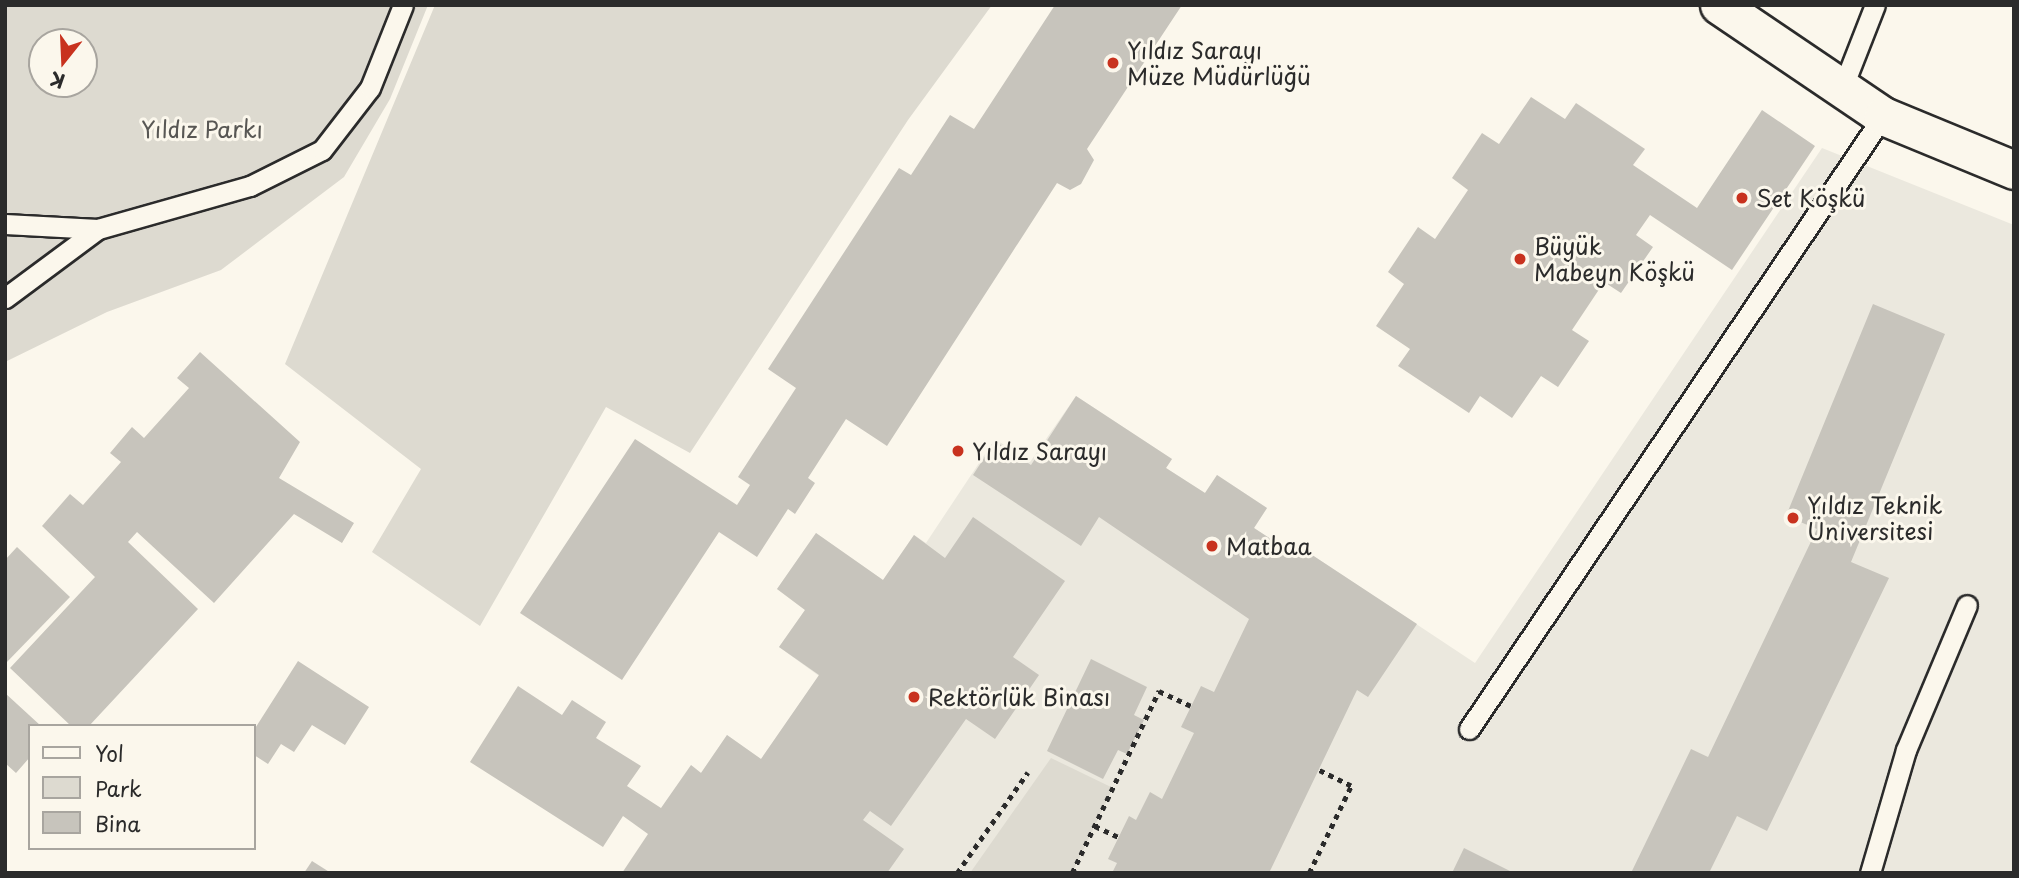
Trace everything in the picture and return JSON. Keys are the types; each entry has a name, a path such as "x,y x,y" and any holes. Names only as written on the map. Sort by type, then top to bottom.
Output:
{"street":[{"path":"1719,5 1883,116 2014,170"}],"lane":[{"path":"5,224 98,229 250,186 322,150 370,88 403,5"},
{"path":"1842,89 1875,5"},
{"path":"1469,729 1883,116"},
{"path":"5,298 98,229"},
{"path":"1870,873 1906,750 1967,605"}],"path":[{"path":"1072,873 1159,691 1191,706"},
{"path":"1309,873 1350,786 1318,771"},
{"path":"957,873 1028,772"},
{"path":"1094,826 1119,837"}],"shaded area":[{"name":"Yıldız Teknik Üniversitesi","path":"1822,148 2014,225 2014,873 756,873 691,765 701,773 727,735 761,759 819,676 779,647 805,610 777,589 816,533 883,580 914,535 926,543 995,439 1030,462 1076,396 1172,459 1166,468 1205,493 1217,475 1267,508 1254,528 1295,555 1300,547 1475,663"}],"green space":[{"name":"Yıldız Parkı","path":"5,5 428,5 390,99 344,177 221,270 107,312 5,362"},
{"path":"435,5 992,5 908,120 690,453 606,407 480,626 372,552 421,469 285,364"},
{"path":"1051,758 1113,788 1072,873 970,873"}],"building":[{"path":"1055,5 1182,5 1087,149 1094,160 1081,184 1070,190 1057,183 887,446 846,419 808,478 815,483 795,514 788,509 757,557 719,532 622,680 520,613 635,439 737,505 750,485 738,477 796,388 768,369 899,168 911,175 950,115 974,129"},
{"name":"Büyük Mabeyn Köşkü","path":"1531,97 1565,119 1576,103 1645,149 1633,165 1697,208 1762,110 1815,146 1732,270 1650,215 1636,235 1653,247 1621,293 1604,282 1572,330 1589,341 1558,387 1541,376 1512,418 1480,396 1469,413 1398,366 1410,349 1376,326 1404,284 1388,272 1418,227 1435,239 1468,190 1452,178 1482,133 1499,144"},
{"path":"1873,304 1945,334 1851,562 1889,578 1767,831 1737,816 1709,873 1631,873 1691,749 1708,757 1817,529 1786,516"},
{"path":"200,352 300,442 279,478 354,523 342,543 294,514 214,603 137,532 128,542 198,609 91,724 69,724 10,668 95,577 42,526 70,494 83,505 121,462 110,453 132,427 144,438 189,388 177,378"},
{"path":"1076,396 1172,459 1166,468 1205,493 1217,475 1267,508 1254,528 1295,555 1300,547 1417,624 1368,697 1357,690 1269,873 1112,873 1117,863 1108,859 1129,816 1136,820 1150,792 1162,799 1194,733 1181,727 1201,686 1214,692 1249,619 1099,517 1081,546 973,475 995,441 1031,465"},
{"name":"Rektörlük Binası","path":"973,517 1065,581 1013,657 1039,675 995,739 966,719 891,826 870,811 863,820 904,849 887,873 622,873 648,834 623,816 603,847 470,762 518,686 562,715 572,700 606,722 596,738 641,766 627,786 661,808 691,765 701,773 727,735 761,759 819,675 779,647 805,610 777,589 816,533 883,580 914,535 945,558"},
{"path":"17,547 70,597 5,664 5,560"},
{"path":"1091,659 1147,687 1134,715 1144,720 1127,754 1118,750 1103,779 1047,751"},
{"path":"298,661 369,707 345,745 312,725 294,752 281,744 268,764 256,756 256,727"},
{"path":"5,693 39,724 28,724 28,759 16,773 5,763"},
{"path":"1464,848 1514,873 1452,873"},
{"path":"312,861 331,873 304,873"}],"place":[{"name":"Yıldız Sarayı Müze Müdürlüğü","path":"1113,63"},
{"name":"Set Köşkü","path":"1742,198"},
{"name":"Büyük Mabeyn Köşkü","path":"1520,259"},
{"name":"Yıldız Sarayı","path":"958,451"},
{"name":"Yıldız Teknik Üniversitesi","path":"1793,518"},
{"name":"Matbaa","path":"1212,546"},
{"name":"Rektörlük Binası","path":"914,697"}]}
